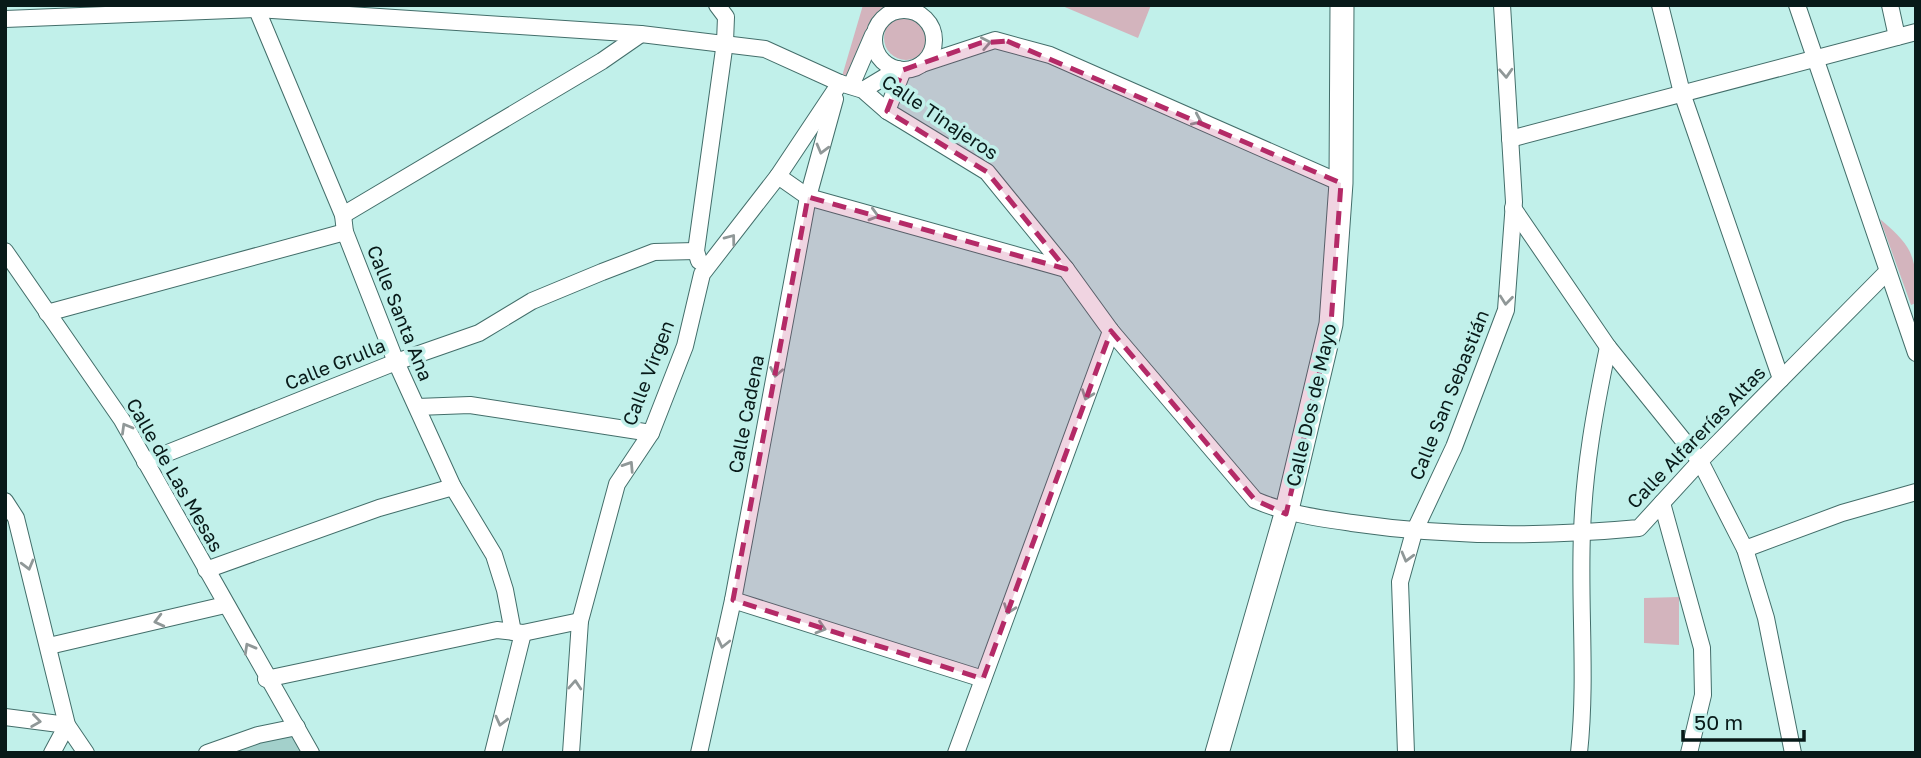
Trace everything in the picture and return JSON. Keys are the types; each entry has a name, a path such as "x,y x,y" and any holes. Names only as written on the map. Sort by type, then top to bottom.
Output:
{"street":[{"path":"702,274 696,251 725,42 726,17 716,5"},
{"name":"Calle Dos de Mayo","path":"1217,753 1286,514 1331,324 1340,183 1342,5"},
{"name":"Calle San Sebastián","path":"1406,753 1400,582 1414,532 1454,447 1506,310 1513,208 1502,5"},
{"path":"1660,5 1682,93 1781,379"},
{"path":"1797,5 1886,273 1916,353"},
{"path":"1890,5 1896,37"},
{"name":"Calle Tinajeros","path":"5,19 256,7 641,34 725,42 765,49 851,86 986,172 1066,269 1111,331 1255,500 1286,514"},
{"name":"Calle Santa Ana","path":"256,7 343,215 345,232 396,362 453,487 494,555 505,590 511,632 493,753"},
{"path":"851,86 880,21 890,13 915,8 927,20 933,31 933,50 922,64"},
{"path":"1510,139 1916,32"},
{"path":"874,33 878,54 888,65 900,69"},
{"path":"343,215 590,68 641,34"},
{"path":"851,86 980,43 1007,41 1050,55 1340,183"},
{"path":"887,111 900,69"},
{"name":"Calle Virgen","path":"571,753 580,621 617,484 651,433 685,346 702,274 851,86"},
{"name":"Calle Cadena","path":"699,753 733,600 808,197 851,86"},
{"path":"778,176 808,197 1066,269"},
{"path":"1513,208 1608,346 1700,461 1745,549 1766,618 1793,753"},
{"path":"47,313 345,232"},
{"name":"Calle de Las Mesas","path":"5,251 122,420 266,679 311,753"},
{"name":"Calle Grulla","path":"145,463 396,362 479,332 532,301 654,252 696,251"},
{"name":"Calle Alfarerías Altas","path":"1286,514 1414,532 1582,534 1639,528 1700,461 1886,273"},
{"path":"956,753 1111,331"},
{"path":"1579,753 1584,702 1582,534 1587,448 1608,346"},
{"path":"417,407 470,405 651,433"},
{"path":"205,570 379,509 453,487"},
{"path":"1745,549 1842,513 1916,492"},
{"path":"5,501 16,518 67,725 86,753"},
{"path":"1662,503 1702,648 1703,695 1689,753"},
{"path":"733,600 983,679"},
{"path":"49,646 225,605"},
{"path":"266,679 580,621"},
{"path":"5,717 67,725"},
{"path":"52,753 67,725"},
{"path":"207,753 258,735 297,727"}],"highlighted area":[{"path":"1007,41 1341,183 1331,324 1286,514 1255,500 1111,331 983,679 733,600 808,197 1066,269 987,172 887,111 903,70 980,43"}],"shaded area":[{"path":"863,5 916,5 914,11 900,12 880,25 872,35 851,86 840,83"},
{"path":"1060,5 1151,5 1138,38"},
{"path":"906,16 922,22 928,38 922,54 906,60 890,54 884,38 890,22"},
{"path":"1880,219 1901,239 1912,256 1916,303 1911,305"},
{"path":"1679,597 1679,645 1644,643 1644,598"}],"building":[{"path":"292,733 303,753 235,753 234,749"}]}
